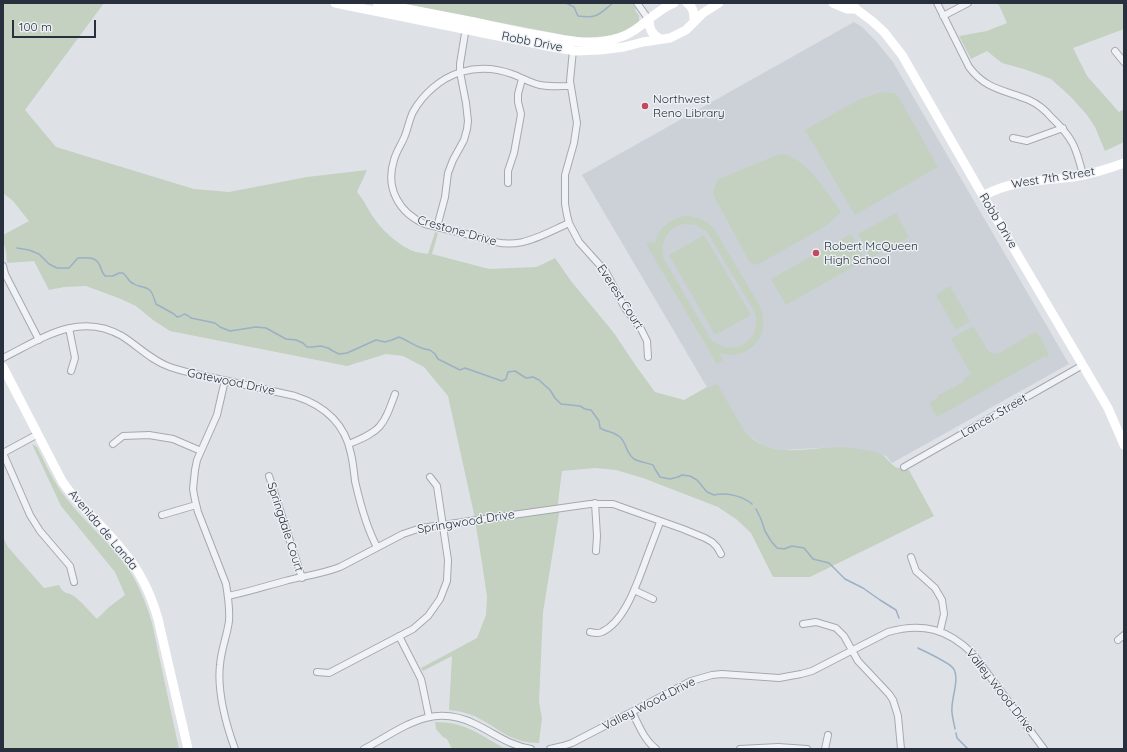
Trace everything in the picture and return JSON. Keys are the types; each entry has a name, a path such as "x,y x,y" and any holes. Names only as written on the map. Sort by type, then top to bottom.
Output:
{"street":[{"name":"Robb Drive","path":"335,3 563,40 589,42 625,36 635,31 660,10 674,3"},
{"name":"Robb Drive","path":"376,3 552,47 584,51 608,49 669,38 686,30 709,9 719,3"},
{"path":"637,3 649,20 649,26 652,33 660,39"},
{"path":"686,3 694,11 694,22"},
{"name":"Robb Drive","path":"833,3 847,9 853,6 884,32 902,55 1108,408 1124,445"},
{"path":"937,3 969,67 980,80 994,88 1030,100 1037,104 1063,128 1076,150 1083,175"},
{"path":"943,16 968,3"},
{"path":"437,227 445,197 448,173 452,160 464,140 467,129 468,121 460,64 467,25"},
{"name":"Everest Court","path":"573,50 570,86 577,123 574,143 565,175 565,204 569,223 579,242 606,272 625,308 641,329 647,341 648,357"},
{"path":"1115,51 1124,62"},
{"path":"460,72 492,69 502,71 541,85 570,86"},
{"name":"Crestone Drive","path":"460,72 438,84 426,94 417,105 413,113 392,166 394,193 403,209 408,214 425,224 482,238 490,242 512,244 528,241 569,223"},
{"path":"508,183 508,171 514,153 521,114 518,94 522,79"},
{"path":"1012,138 1026,141 1063,128"},
{"name":"West 7th Street","path":"983,196 998,189 1024,182 1083,175 1124,163"},
{"path":"3,266 5,274 39,340"},
{"name":"Gatewood Drive","path":"3,358 58,330 80,326 91,326 120,335 158,361 176,370 295,396 316,404 336,422 349,444 355,480 363,511 369,532 377,548"},
{"path":"69,328 75,358 71,371"},
{"name":"Lancer Street","path":"904,467 1083,365"},
{"name":"Avenida de Landa","path":"3,367 70,494 122,550 140,575 147,588 158,619 188,749"},
{"path":"225,380 217,415 196,465 193,479 193,489 196,505 226,584 228,596 229,620 221,656 219,679 226,722 235,749"},
{"path":"349,444 365,437 378,428 387,415 395,394"},
{"path":"38,434 3,453 30,515 40,531 70,566 74,582"},
{"path":"112,444 122,436 149,435 184,443 201,451"},
{"name":"Springdale Court","path":"269,476 302,578"},
{"path":"317,672 329,673 413,629 435,608 444,590 448,560 438,486 430,477"},
{"path":"595,504 597,536 596,552"},
{"name":"Springwood Drive","path":"228,596 324,573 340,567 412,530 444,524 595,504 613,504 704,538 717,547 721,554"},
{"path":"162,515 196,505"},
{"path":"590,632 602,632 612,625 622,613 630,600 660,522"},
{"path":"911,557 916,570 936,588 942,600 944,614 940,631"},
{"path":"634,590 653,598"},
{"path":"803,624 816,622 836,628 844,636 858,661 893,700 898,716 901,749"},
{"name":"Valley Wood Drive","path":"550,749 572,743 701,677 733,674 768,678 790,677 812,671 880,636 898,629 920,627 940,631 957,640 973,654 1044,749"},
{"path":"1118,640 1124,635"},
{"path":"399,636 420,678 429,717"},
{"path":"632,712 645,737 656,749"},
{"path":"364,749 410,723 429,717 446,716 466,720 514,745 532,749"},
{"path":"826,749 828,735"},
{"path":"740,749 778,746 807,749"}],"shaded area":[{"name":"Robert McQueen High School","path":"854,22 862,27 875,40 893,62 1069,364 892,463 886,456 837,447 782,450 771,448 762,445 748,435 708,389 582,175"}],"green space":[{"path":"3,3 104,3 25,110 56,147 194,189 229,192 307,177 367,170 357,192 379,225 388,235 405,247 416,252 428,254 435,232 438,233 432,254 489,269 536,267 555,258 571,281 614,333 655,392 684,400 707,387 708,388 717,384 743,429 762,445 785,450 840,447 878,453 884,456 896,467 909,470 934,516 810,577 773,577 751,533 736,519 718,507 643,478 616,470 595,468 562,471 558,502 559,514 543,612 539,702 542,718 539,743 526,742 516,739 474,716 449,710 452,656 423,671 421,668 477,638 486,615 487,597 474,514 448,396 424,367 403,356 386,354 347,366 170,331 153,320 136,306 86,286 64,287 49,290 34,261 7,263 3,235 29,221 13,201 3,193"},
{"path":"398,3 632,3 636,9 635,10 640,21 627,30 618,33 600,37 575,37"},
{"path":"996,3 1124,3 1124,29 1073,48 1087,76 1119,112 1124,109 1124,142 1105,151 1095,127 1087,115 1071,97 1051,79 1002,63 987,51 971,59 959,36 987,31 1007,23 999,5"},
{"path":"882,92 894,93 898,96 938,167 855,215 805,130 860,99"},
{"path":"783,154 792,157 808,169 841,212 826,226 757,265 750,263 713,194 717,180 777,155"},
{"path":"896,213 909,237 871,258 858,234"},
{"path":"688,216 702,219 713,227 760,306 763,317 761,336 756,344 749,350 740,354 730,355 719,353 723,360 717,364 646,244 652,241 655,244 659,233 666,224","holes":["683,224 696,225 707,232 754,311 756,321 755,331 744,344 736,347 727,348 718,345 710,338 665,261 663,255 662,249 665,238 672,230"]},
{"path":"851,234 865,260 786,305 771,279"},
{"path":"704,235 751,315 715,335 669,255"},
{"path":"950,286 970,321 956,330 936,295"},
{"path":"973,326 989,352 998,354 1033,333 1036,333 1039,335 1049,354 1047,358 1045,356 937,417 929,402 965,381 964,378 971,374 951,339"},
{"path":"32,444 37,447 50,474 62,493 126,565 139,589 152,623 179,749 3,749 3,537 8,547 44,588 59,585 64,591 77,598 97,619 109,607 125,595 115,572 61,506"},
{"path":"435,722 456,724 472,730 506,749 452,749 447,739 443,737 436,729"}],"waterway":[{"path":"566,3 574,7 578,16 585,17 598,15 613,3"},
{"path":"17,248 29,250 39,254 49,264 57,268 69,268 78,258 95,260 105,276 113,276 123,273 132,283 149,289 156,304 177,317 184,314 191,318 215,323 230,331 256,327 266,328 286,339 296,340 303,343 307,347 321,346 339,354 347,353 376,340 385,342 399,337 417,347 430,350 438,359 460,370 465,368 502,381 506,379 508,372 515,371 526,378 533,377 539,380 550,390 561,404 580,406 591,410 599,421 600,428 605,431 615,433 620,437 631,456 636,460 653,465 660,477 670,479 682,475 690,476 697,480 707,492 714,495 734,495 752,504"},
{"path":"756,509 765,531 777,548 784,549 792,546 804,548 813,559 829,563 845,579 863,588 896,610 899,618"},
{"path":"918,648 947,663 955,672 956,682 952,703 952,715 955,729"},
{"path":"956,733 957,738 968,749"}],"place":[{"name":"Northwest Reno Library","path":"645,106"},
{"name":"Robert McQueen High School","path":"816,253"}]}
